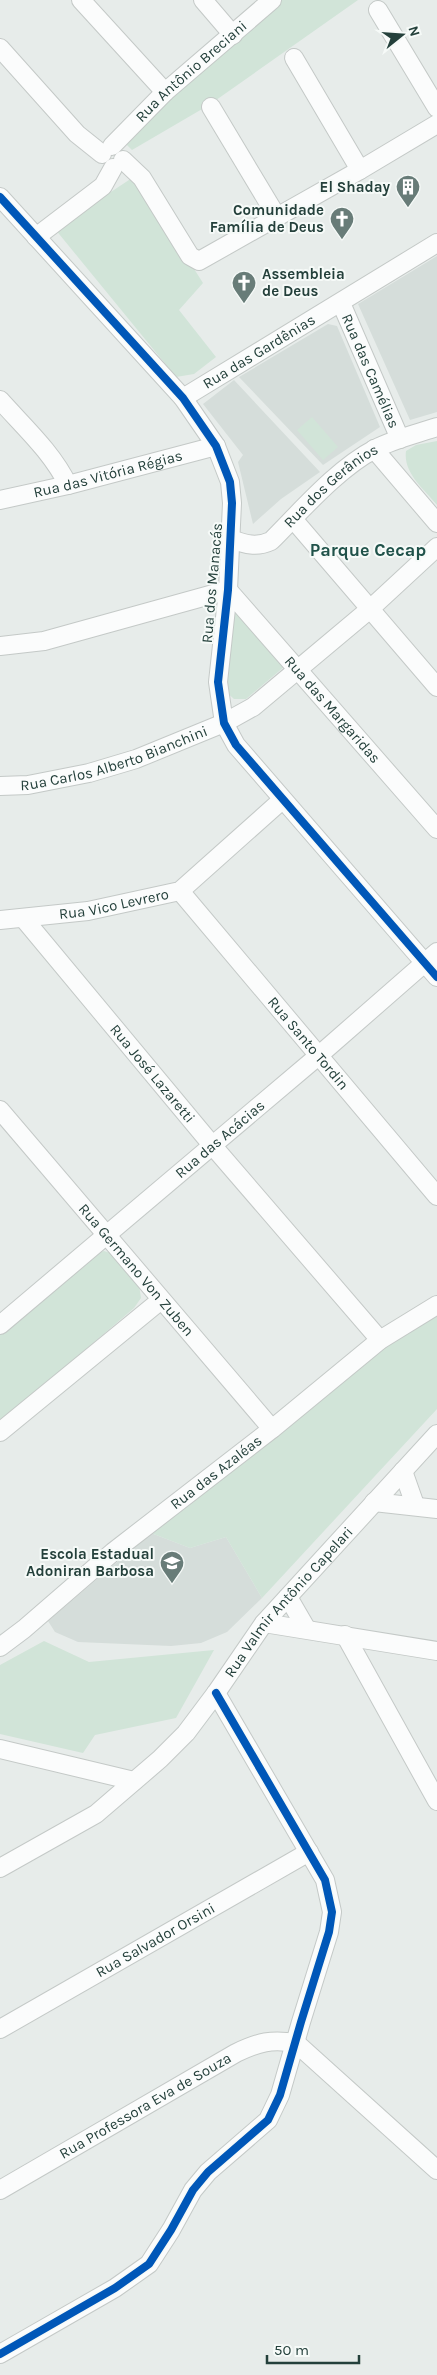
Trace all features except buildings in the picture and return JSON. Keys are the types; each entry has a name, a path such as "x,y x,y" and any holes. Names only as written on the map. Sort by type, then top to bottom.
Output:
{"street":[{"path":"81,0 164,92"},
{"path":"202,0 233,35"},
{"name":"Rua Antônio Breciani","path":"107,150 164,92 272,0"},
{"path":"378,10 437,108"},
{"path":"0,48 77,134 107,150 104,164 118,164 142,178 190,256 199,261 277,218 437,124"},
{"path":"294,58 360,170"},
{"path":"211,107 277,218"},
{"path":"36,237 104,186 118,164"},
{"name":"Rua dos Manacás","path":"0,197 183,398 216,446 230,482 232,503 228,590 218,682 224,723 236,745 282,800 431,957 437,977"},
{"name":"Rua das Gardênias","path":"183,398 437,243"},
{"name":"Rua das Camélias","path":"341,303 400,438"},
{"path":"0,400 60,468 68,485"},
{"name":"Rua dos Gerânios","path":"230,539 252,546 271,541 322,489 374,449 400,438 437,427"},
{"name":"Rua das Vitória Régias","path":"0,500 68,485 216,446"},
{"path":"374,449 437,523"},
{"path":"293,519 437,688"},
{"name":"Rua Carlos Alberto Bianchini","path":"0,786 28,785 89,773 136,759 224,723 253,707 299,669 437,547"},
{"path":"0,646 44,641 228,590"},
{"name":"Rua das Margaridas","path":"228,590 437,829"},
{"name":"Rua Vico Levrero","path":"0,920 88,911 180,891 282,800"},
{"name":"Rua Santo Tordin","path":"180,891 317,1057 437,1196"},
{"name":"Rua José Lazaretti","path":"24,919 212,1145 380,1340"},
{"name":"Rua das Acácias","path":"0,1325 317,1057 431,957"},
{"name":"Rua Germano Von Zuben","path":"0,1110 272,1429"},
{"path":"0,1432 161,1300"},
{"name":"Rua das Azaléas","path":"0,1647 24,1629 113,1552 272,1429 380,1340 437,1305"},
{"name":"Rua Valmir Antônio Capelari","path":"0,1868 96,1814 160,1759 186,1733 264,1623 437,1434"},
{"path":"402,1471 415,1505"},
{"path":"374,1502 437,1508"},
{"path":"288,1597 306,1628"},
{"path":"264,1623 346,1634 437,1651"},
{"path":"346,1634 437,1801"},
{"path":"0,2354 115,2288 149,2264 171,2230 192,2190 208,2172 268,2120 280,2095 329,1932 332,1912 325,1880 216,1693"},
{"path":"0,1749 134,1781"},
{"name":"Rua Salvador Orsini","path":"0,2029 309,1852"},
{"name":"Rua Professora Eva de Souza","path":"0,2190 236,2053 255,2044 276,2040 296,2043"},
{"path":"296,2043 437,2170"}],"shaded area":[{"path":"437,256 437,412 410,420 358,304"},
{"path":"328,324 337,326 380,427 323,465 239,377"},
{"path":"234,380 320,472 281,499 253,524 238,462 243,455 203,404"},
{"name":"Escola Estadual Adoniran Barbosa","path":"151,1533 190,1548 226,1537 262,1598 227,1632 201,1643 171,1646 78,1642 55,1632 48,1621"}],"green space":[{"path":"279,0 358,0 209,105 132,150 121,139"},
{"path":"135,176 203,283 179,310 216,357 194,374 176,377 55,229"},
{"path":"312,417 338,447 323,460 297,430"},
{"path":"437,441 437,505 411,474 406,459 406,451 416,445"},
{"path":"239,610 284,667 246,699 234,699 223,689 230,612"},
{"path":"104,1251 116,1255 139,1285 141,1298 134,1308 0,1423 0,1333 89,1256"},
{"path":"437,1305 437,1409 262,1598 226,1537 190,1548 151,1533"},
{"path":"44,1641 89,1662 214,1650 176,1718 95,1735 83,1753 0,1734 0,1665"}],"cycle path":[{"path":"0,197 183,398 216,446 230,482 232,503 228,590 218,682 224,723 236,745 437,977"},
{"path":"0,2354 115,2288 149,2264 171,2230 193,2190 208,2172 268,2120 280,2095 329,1932 332,1912 325,1880 216,1693"}],"place":[{"name":"El Shaday","path":"408,208"},
{"name":"Comunidade Família de Deus","path":"342,240"},
{"name":"Assembleia de Deus","path":"244,304"},
{"name":"Escola Estadual Adoniran Barbosa","path":"172,1584"}],"district":[{"name":"Parque Cecap","path":"368,550"}]}
